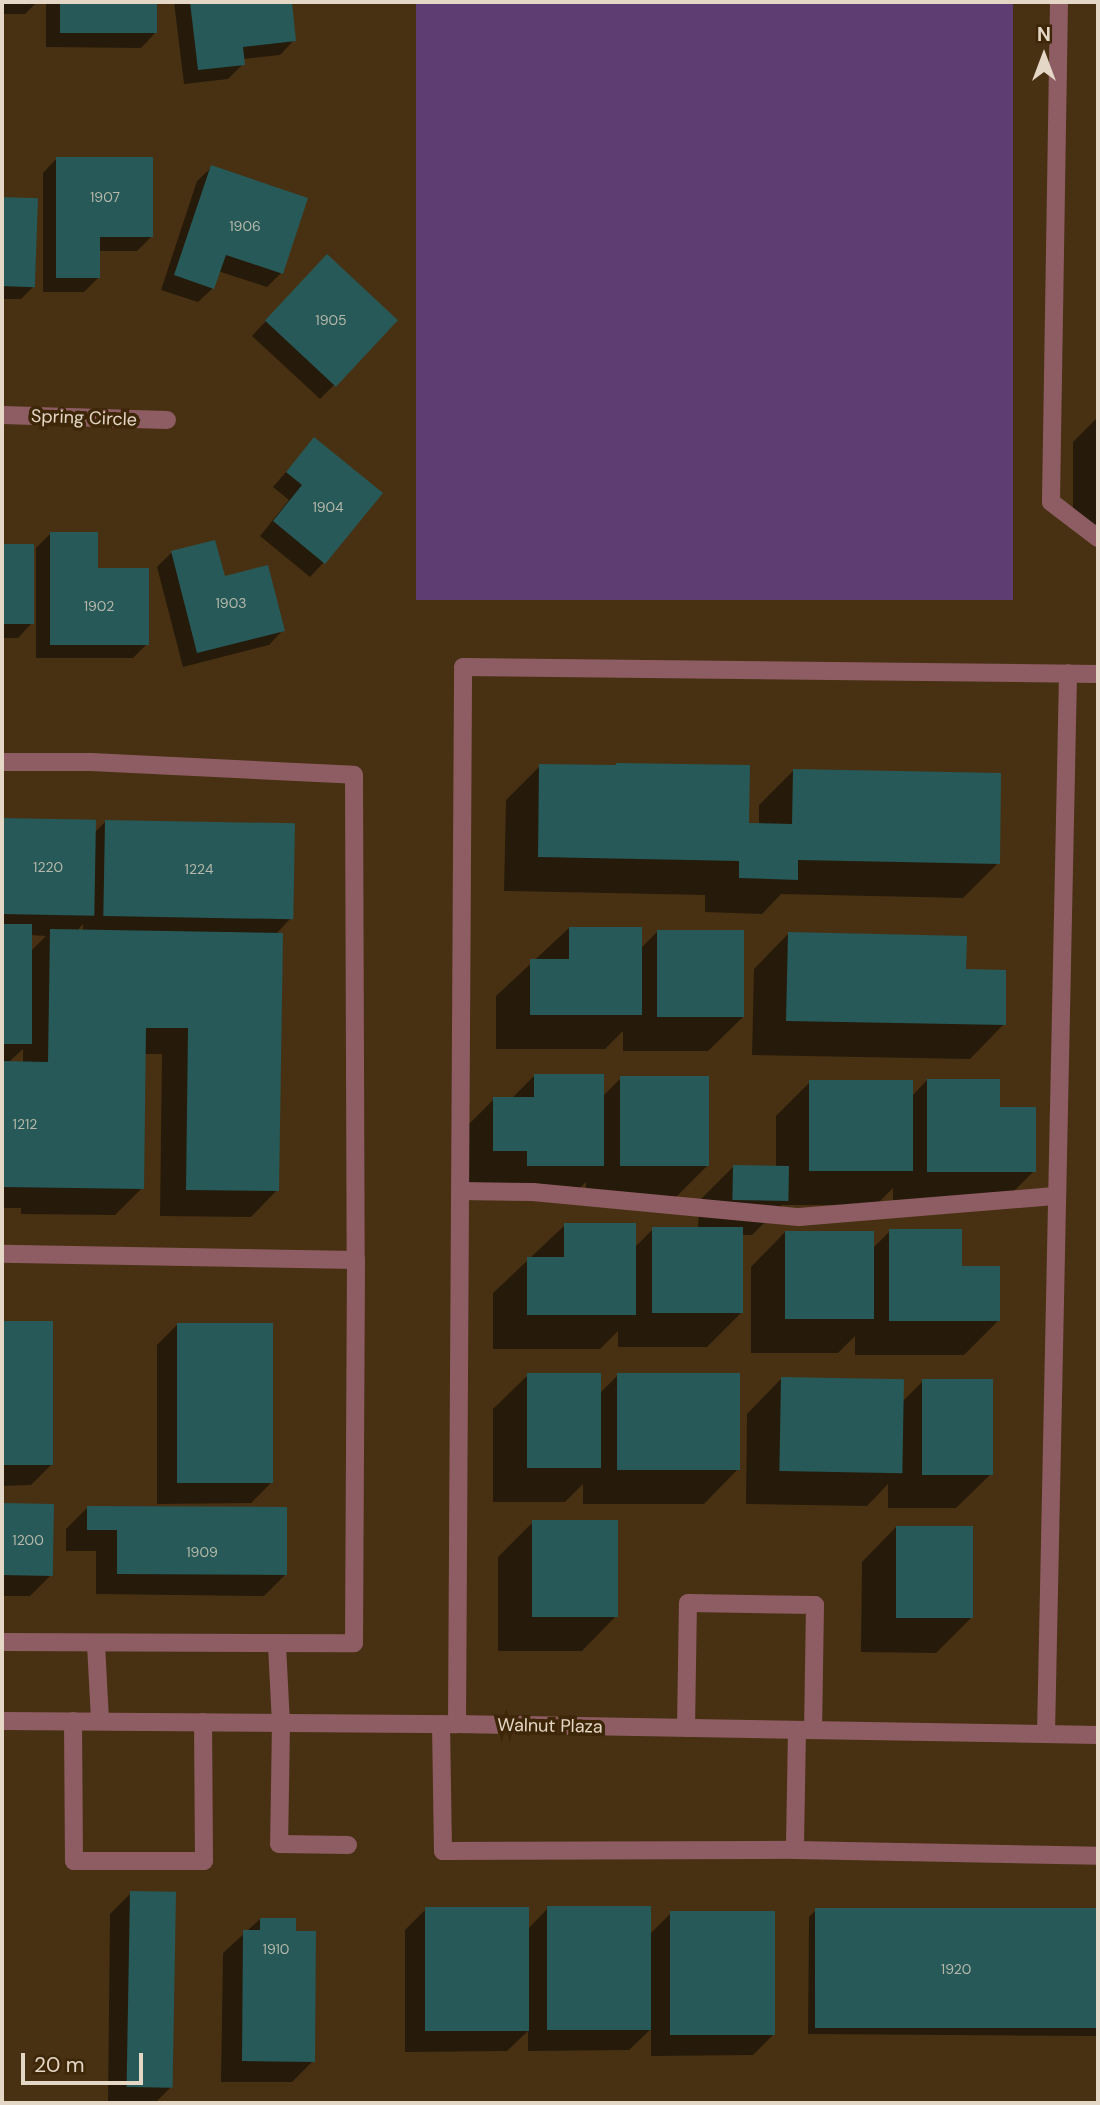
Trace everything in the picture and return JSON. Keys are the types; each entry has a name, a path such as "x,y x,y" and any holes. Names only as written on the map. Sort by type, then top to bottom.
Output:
{"street":[{"path":"1059,2 1051,502 1098,538"},
{"name":"Spring Circle","path":"2,415 167,421"},
{"path":"1098,674 463,667 460,1191 449,1724 443,1852 795,1850 1098,1856"},
{"path":"1046,1734 1068,673"},
{"path":"2,762 91,762 354,775 356,1260 354,1643 277,1645 2,1642"},
{"path":"460,1191 533,1192 799,1217 1057,1196"},
{"path":"2,1254 356,1260"},
{"path":"687,1728 688,1603 815,1605 795,1850"},
{"path":"96,1644 100,1721"},
{"path":"277,1645 281,1723 279,1844 348,1845"},
{"name":"Walnut Plaza","path":"2,1721 449,1724 1098,1735"},
{"path":"73,1721 74,1861 204,1861 203,1722"}],"shaded area":[{"path":"416,2 1013,2 1013,600 416,600"}],"building":[{"path":"60,2 157,2 157,33 60,33"},
{"path":"190,2 292,2 296,41 243,47 245,65 198,70"},
{"path":"56,157 153,157 153,237 100,237 100,278 56,278"},
{"path":"211,165 308,198 283,274 226,255 214,289 174,275"},
{"path":"2,197 38,198 35,287 2,286"},
{"path":"327,254 398,320 336,387 265,321"},
{"path":"314,437 383,493 325,564 273,521 302,485 286,472"},
{"path":"50,532 98,532 98,568 149,568 149,645 50,645"},
{"path":"215,540 225,576 268,565 285,631 197,653 171,551"},
{"path":"2,544 34,544 34,624 2,624"},
{"path":"539,764 750,765 749,823 792,824 793,769 1001,773 1000,864 798,860 798,880 739,878 739,861 538,857"},
{"path":"2,818 96,820 94,916 2,914"},
{"path":"105,820 295,823 293,919 103,916"},
{"path":"2,924 32,924 32,1044 2,1044"},
{"path":"569,927 642,927 642,1015 530,1015 530,959 569,959"},
{"path":"50,929 283,933 279,1191 186,1190 188,1028 146,1028 144,1189 2,1187 2,1061 48,1062"},
{"path":"657,930 744,930 744,1017 657,1017"},
{"path":"788,932 967,936 966,969 1006,970 1006,1025 786,1021"},
{"path":"534,1074 604,1074 604,1166 527,1166 527,1151 493,1151 493,1097 534,1097"},
{"path":"620,1076 709,1076 709,1166 620,1166"},
{"path":"927,1079 1000,1079 1000,1107 1036,1107 1036,1172 927,1172"},
{"path":"809,1080 913,1080 913,1171 809,1171"},
{"path":"733,1165 789,1166 788,1201 732,1200"},
{"path":"564,1223 636,1223 636,1315 527,1315 527,1257 564,1257"},
{"path":"652,1227 743,1227 743,1313 652,1313"},
{"path":"889,1229 962,1229 962,1266 1000,1266 1000,1321 889,1321"},
{"path":"785,1231 874,1231 874,1319 785,1319"},
{"path":"2,1321 53,1321 53,1465 2,1465"},
{"path":"177,1323 273,1323 273,1483 177,1483"},
{"path":"527,1373 601,1373 601,1468 527,1468"},
{"path":"617,1373 740,1373 740,1470 617,1470"},
{"path":"781,1377 904,1379 902,1473 779,1471"},
{"path":"922,1379 993,1379 993,1475 922,1475"},
{"path":"2,1503 54,1504 53,1576 2,1575"},
{"path":"87,1506 287,1507 287,1575 117,1574 117,1530 87,1530"},
{"path":"532,1520 618,1520 618,1617 532,1617"},
{"path":"896,1526 973,1526 973,1618 896,1618"},
{"path":"130,1891 176,1892 173,2088 127,2087"},
{"path":"547,1906 651,1906 651,2030 547,2030"},
{"path":"425,1907 529,1907 529,2031 425,2031"},
{"path":"815,1908 1098,1908 1098,2028 815,2028"},
{"path":"670,1911 775,1911 775,2035 670,2035"},
{"path":"260,1918 296,1918 296,1931 316,1931 315,2062 242,2061 243,1930 260,1930"}]}
